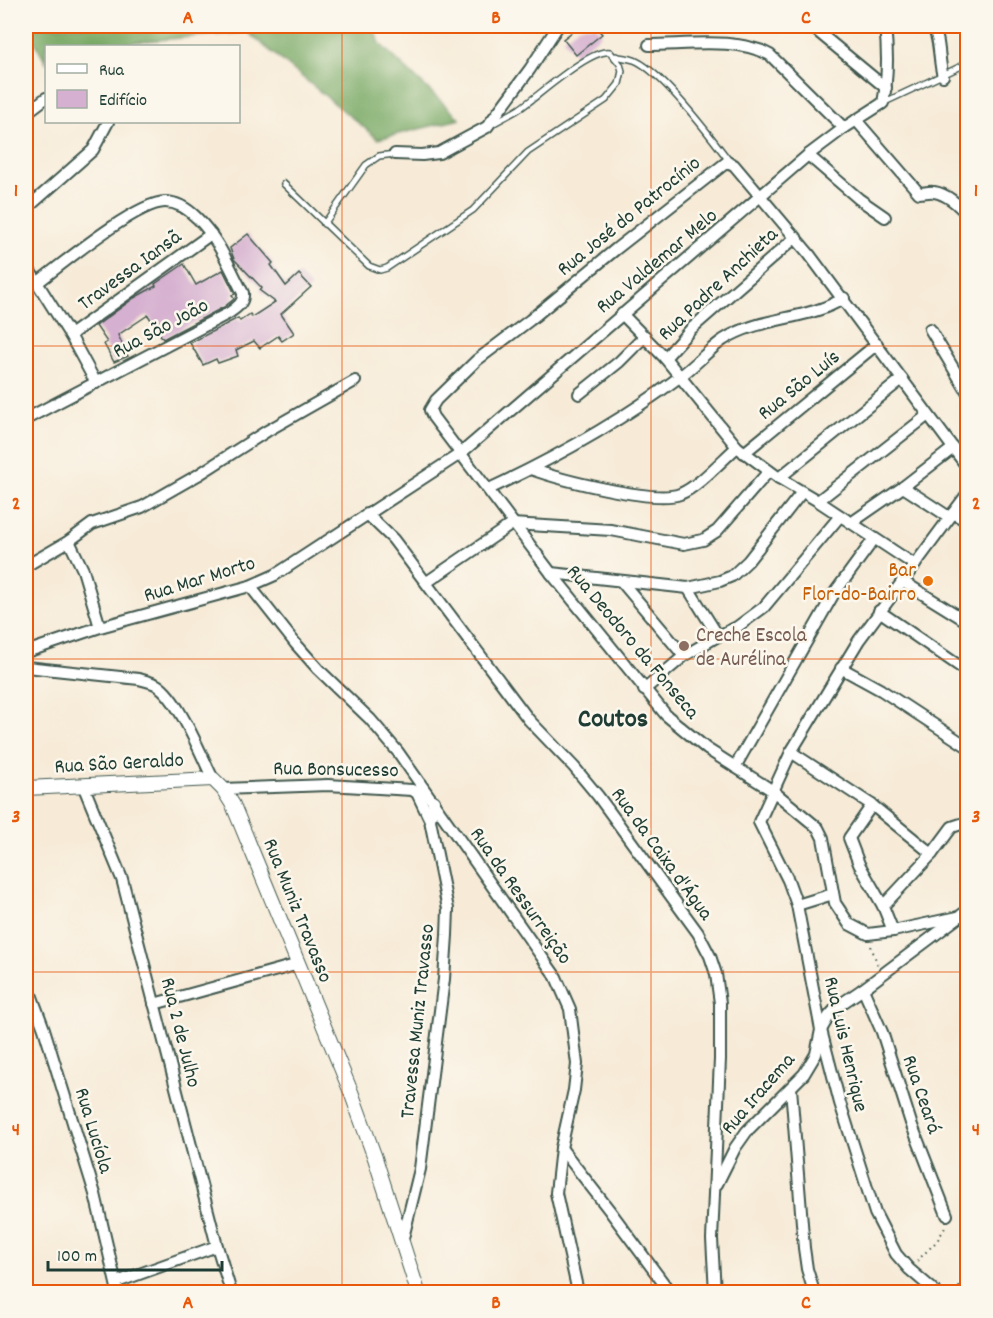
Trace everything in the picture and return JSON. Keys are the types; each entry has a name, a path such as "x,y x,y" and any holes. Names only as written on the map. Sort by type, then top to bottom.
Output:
{"street":[{"path":"395,154 439,153 487,127 530,69 558,26"},
{"path":"811,26 886,88"},
{"path":"883,103 888,50 885,26"},
{"path":"932,26 937,35 939,64 943,76"},
{"path":"650,45 736,44 758,48 770,55 844,128"},
{"path":"26,113 45,99"},
{"name":"Rua Valdemar Melo","path":"460,454 808,155 883,103"},
{"path":"856,120 919,193 932,191 939,193 954,202 968,215"},
{"path":"26,209 93,150 107,123"},
{"path":"808,155 859,199 885,217"},
{"name":"Rua José do Patrocínio","path":"433,417 431,406 477,360 530,320 723,163 730,163 796,237 844,298 968,468"},
{"path":"31,280 136,211 157,202 178,204 196,217 211,234"},
{"name":"Travessa Iansã","path":"70,335 211,234"},
{"name":"Rua São João","path":"26,420 229,313 240,304 244,299 243,293 211,234"},
{"name":"Rua Padre Anchieta","path":"664,358 699,321 796,237"},
{"path":"26,265 31,280 70,335 96,383"},
{"path":"489,489 531,469 620,418 679,378 724,340 736,333 830,307 844,298"},
{"path":"622,314 645,336 741,450 779,478 915,565"},
{"path":"930,329 968,393"},
{"path":"579,394 619,362 645,336"},
{"name":"Rua São Luís","path":"531,469 567,480 619,491 667,496 678,494 741,450 877,344"},
{"path":"779,478 902,379"},
{"path":"27,563 69,541 92,524 142,507 355,381"},
{"path":"818,501 928,416"},
{"name":"Rua Deodoro da Fonseca","path":"433,417 489,489 512,524 644,690 687,734 773,791 818,828 823,838 835,903 845,919 857,930 868,934"},
{"path":"851,523 952,449"},
{"name":"Rua Mar Morto","path":"26,652 100,627 250,586 275,575 460,454"},
{"path":"427,582 512,524 611,530 684,544 703,540 717,531 769,471"},
{"path":"903,487 951,515 968,522"},
{"path":"550,573 688,588 720,581 740,569 802,492"},
{"name":"Rua Luis Henrique","path":"936,1293 909,1269 891,1245 875,1213 866,1180 846,1127 821,1030 797,905 788,880 759,822 791,752 841,668 879,611 968,493"},
{"name":"Rua da Caixa d'Água","path":"367,514 393,539 427,582 529,720 598,796 698,933 710,956 716,974 720,1003 712,1239 715,1293"},
{"path":"644,690 684,656 737,627 765,607 840,516"},
{"path":"735,767 833,595 874,538"},
{"path":"69,541 83,570 100,627"},
{"path":"621,580 684,656"},
{"path":"903,581 968,622"},
{"name":"Rua da Ressurreição","path":"250,586 318,669 370,718 398,752 556,977 570,1009 577,1064 574,1090 561,1148 556,1193 578,1293"},
{"path":"688,588 718,636"},
{"path":"879,611 968,672"},
{"name":"Rua Muniz Travasso","path":"26,667 139,679 156,684 165,691 176,707 218,784 233,805 351,1092 375,1158 418,1293"},
{"path":"841,668 890,695 968,747"},
{"path":"791,752 872,805 932,854"},
{"name":"Rua São Geraldo","path":"26,788 83,785 218,784"},
{"name":"Rua Bonsucesso","path":"218,784 328,785 412,790 417,793 430,820"},
{"name":"Rua 2 de Julho","path":"83,785 122,879 231,1293"},
{"name":"Travessa Muniz Travasso","path":"402,1244 420,1169 444,979 448,909 430,820 434,801"},
{"path":"872,805 849,838 883,906 893,932"},
{"path":"883,906 932,854 952,827 961,824 968,826"},
{"path":"797,905 833,894"},
{"name":"Rua Iracema","path":"715,1191 735,1148 760,1117 804,1074 816,1054 821,1030 829,1016 838,1006 968,909"},
{"path":"868,934 893,932 957,917"},
{"path":"154,1004 298,964"},
{"name":"Rua Lucíola","path":"26,981 44,1029 92,1183 117,1287"},
{"name":"Rua Ceará","path":"863,989 882,1032 911,1123 947,1215"},
{"path":"791,1088 804,1248 814,1293"},
{"path":"561,1148 670,1293"},
{"path":"117,1287 217,1246"},
{"path":"963,1293 968,1286"}],"lane":[{"path":"487,127 519,109 588,58 603,51 610,52 616,56 635,60 648,68 714,140 730,163"},
{"path":"284,184 369,266 380,270 387,268 473,210 528,152 606,100 620,84 622,71 616,56"},
{"path":"883,103 968,63"},
{"path":"324,224 366,165 379,156 395,154"}],"path":[{"path":"868,934 881,975"},
{"path":"909,1269 943,1233 947,1224 947,1215"}],"green space":[{"path":"26,26 372,26 381,45 460,119 378,139 247,32 112,45 45,45 45,60"}],"building":[{"path":"580,26 595,26 602,34 576,55 563,39"},
{"path":"248,234 273,263 271,265 286,286 299,274 311,287 281,314 294,333 282,341 278,336 260,348 254,341 236,350 238,356 218,363 216,359 203,365 190,343 238,318 240,321 250,314 252,317 275,302 259,290 262,288 234,259 230,248"},
{"path":"184,264 196,285 223,270 235,294 232,295 234,299 224,307 163,339 148,315 118,335 128,356 114,362 104,344 107,342 96,326 134,298 156,286 155,284"}],"place":[{"name":"Bar Flor-do-Bairro","path":"928,581"},
{"name":"Creche Escola de Aurélina","path":"684,646"}],"district":[{"name":"Coutos","path":"613,717"}]}
